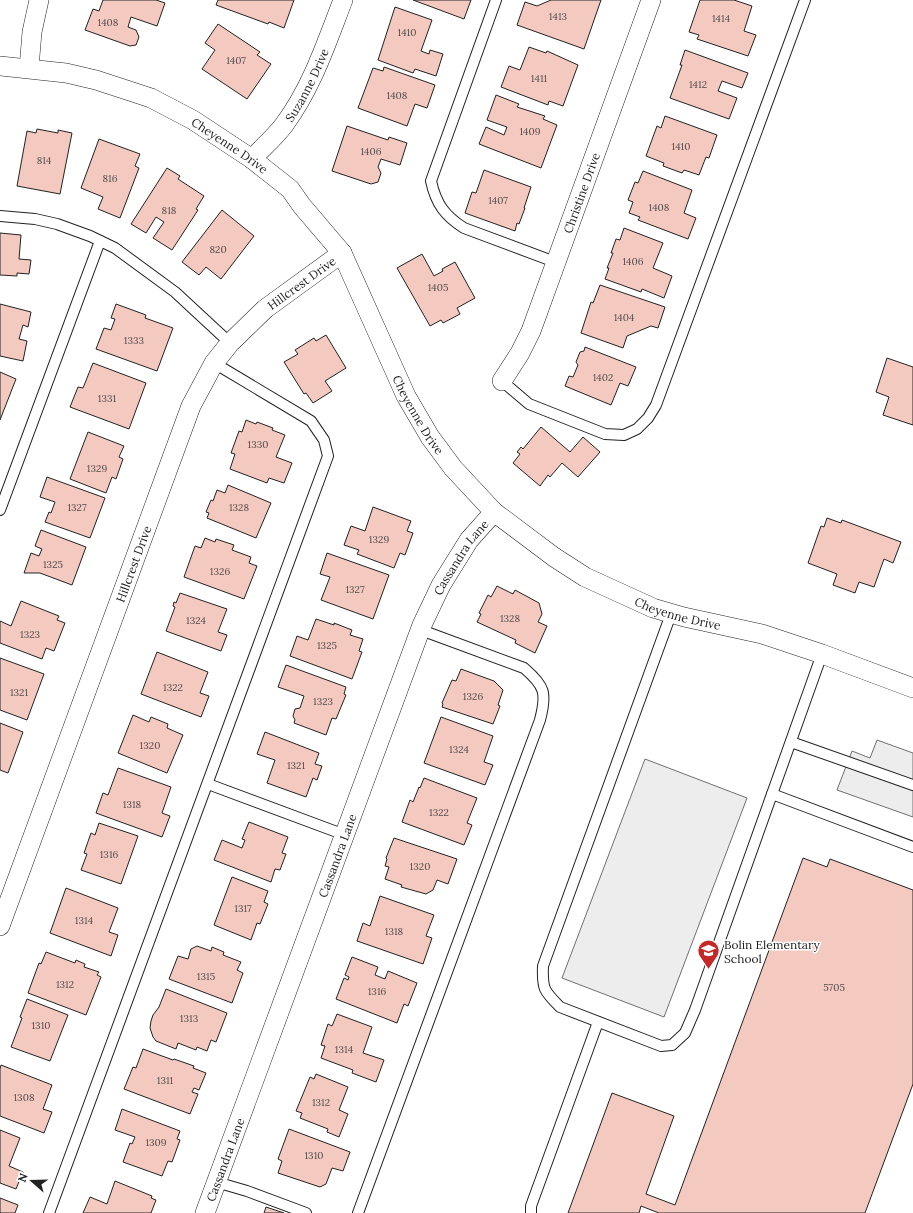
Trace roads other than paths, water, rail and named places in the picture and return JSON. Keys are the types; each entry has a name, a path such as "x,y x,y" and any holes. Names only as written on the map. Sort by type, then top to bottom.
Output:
{"street":[{"path":"29,68 32,32 39,0"},
{"name":"Suzanne Drive","path":"252,159 283,126 302,97 316,70 343,0"},
{"name":"Christine Drive","path":"502,381 520,353 531,331 651,0"},
{"name":"Cheyenne Drive","path":"0,66 66,73 96,80 151,98 193,120 252,159 290,189 302,206 342,253 406,396 430,437 448,462 494,512 526,537 585,577 671,614 762,634 822,654 913,688"},
{"name":"Hillcrest Drive","path":"0,926 191,406 214,362 230,343 265,309 342,253"},
{"name":"Cassandra Lane","path":"205,1213 421,630 441,585 468,540 494,512"}],"lane":[{"path":"496,0 431,181 434,195 444,211 452,220 464,228 556,262"},
{"path":"502,381 529,404 605,434 624,435 637,429 648,418 656,405 805,0"},
{"path":"0,216 36,219 57,224 115,248 175,292 230,343"},
{"path":"0,510 100,241"},
{"path":"49,1213 328,456 324,440 311,421 214,362"},
{"path":"671,614 543,966 543,983 548,995 560,1007 661,1046 672,1045 685,1033 695,1010 822,654"},
{"path":"358,1213 540,720 544,703 542,689 537,679 524,668 421,630"},
{"path":"791,742 913,785"},
{"path":"208,784 345,835"},
{"path":"772,794 913,847"},
{"path":"531,1213 531,1206 598,1022"},
{"path":"216,1182 247,1191 306,1213"}],"place":[{"name":"Bolin Elementary School","path":"708,970"}]}
